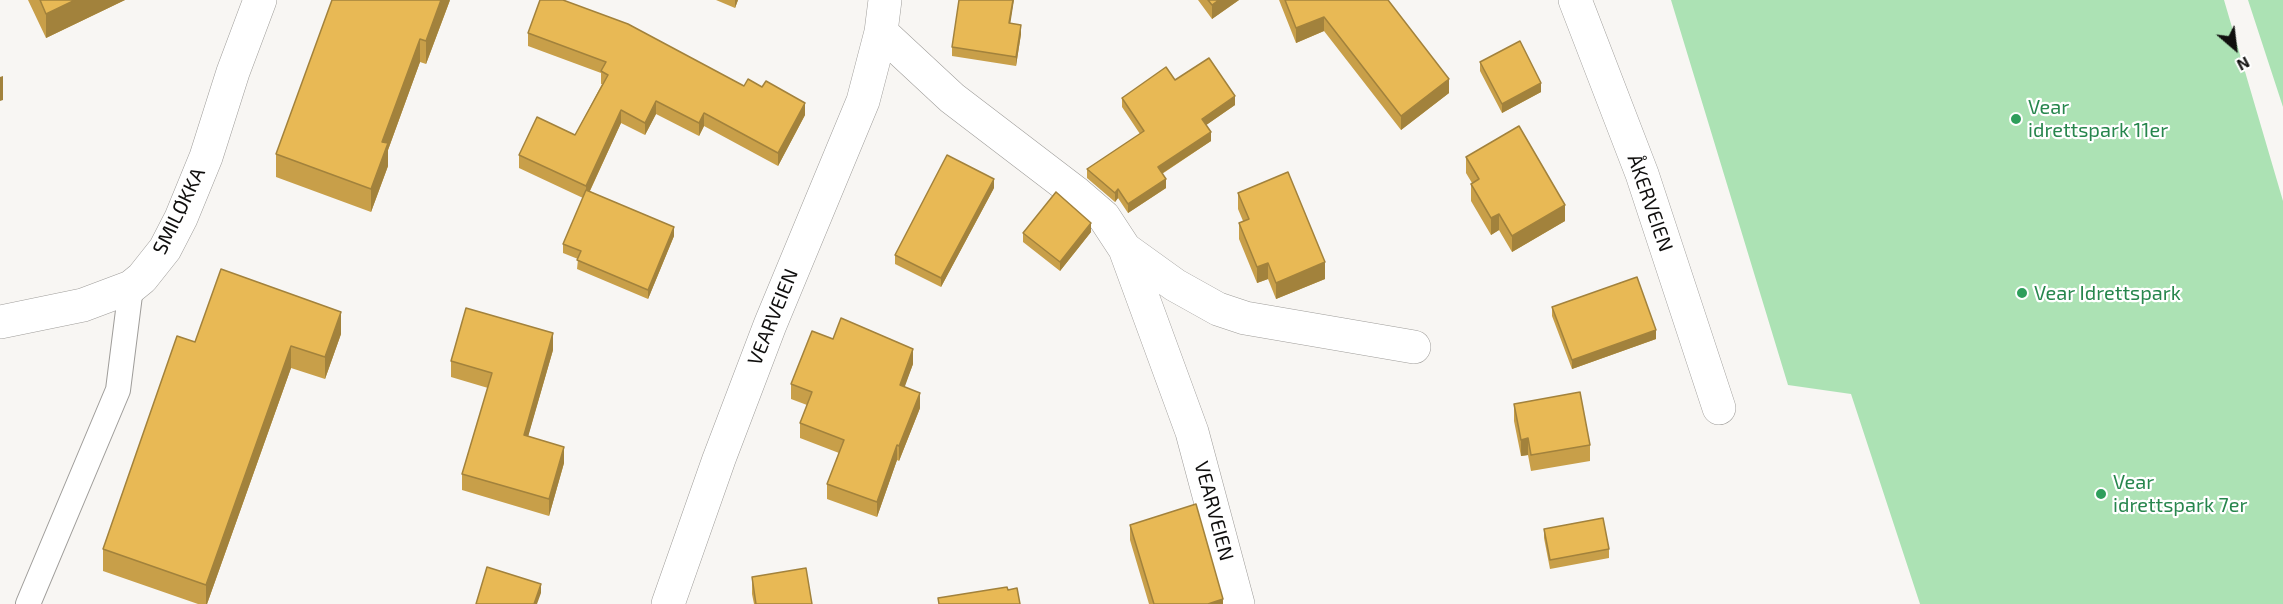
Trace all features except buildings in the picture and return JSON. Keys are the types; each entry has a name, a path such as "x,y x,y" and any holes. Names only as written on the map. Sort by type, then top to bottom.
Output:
{"street":[{"name":"SMILØKKA","path":"0,322 83,305 131,287 142,278 165,249 181,218 206,157 233,72 260,0"},
{"name":"VEARVEIEN","path":"668,604 718,459 862,100 881,32 885,0"},
{"name":"ÅKERVEIEN","path":"1575,0 1642,174 1719,408"},
{"name":"VEARVEIEN","path":"881,32 952,98 1104,217 1125,249 1192,432 1238,604"},
{"name":"VEARVEIEN","path":"1125,249 1175,285 1218,309 1245,318 1414,347"}],"lane":[{"path":"28,604 118,390 131,287"}],"green space":[{"name":"Vear Idrettspark","path":"1671,0 2224,0 2283,201 2283,604 1920,604 1851,394 1788,385"},
{"path":"2248,0 2283,0 2283,107"}],"place":[{"name":"Vear idrettspark 11er","path":"2016,119"},
{"name":"Vear Idrettspark","path":"2022,293"},
{"name":"Vear idrettspark 7er","path":"2101,494"}]}
